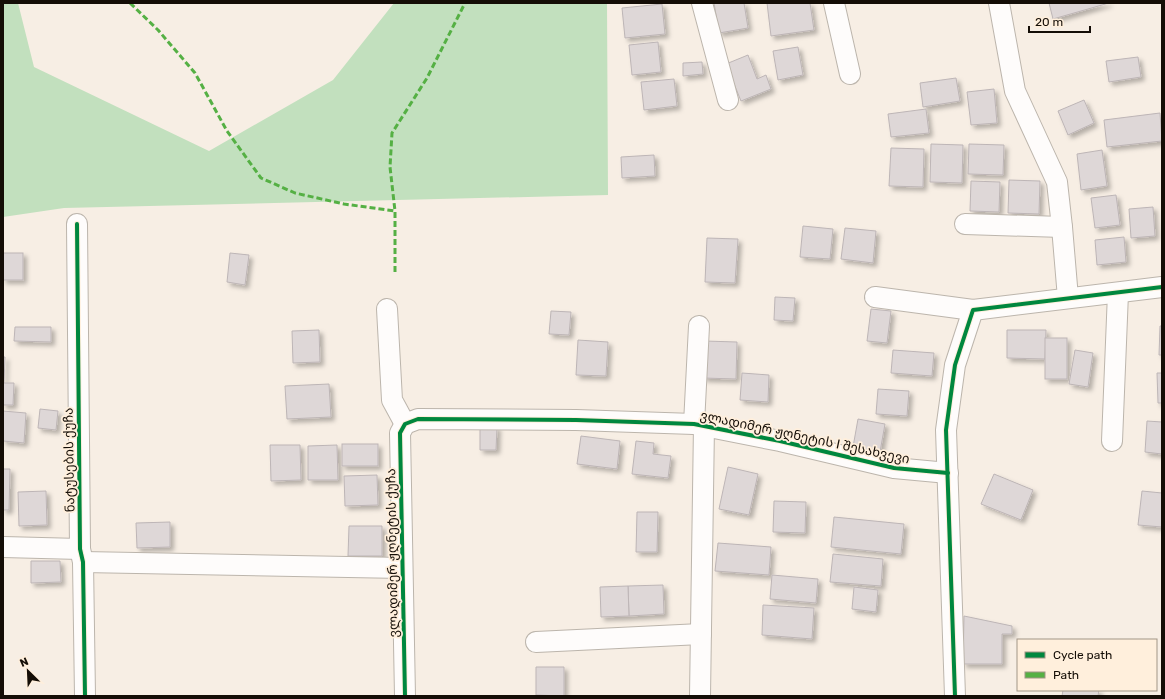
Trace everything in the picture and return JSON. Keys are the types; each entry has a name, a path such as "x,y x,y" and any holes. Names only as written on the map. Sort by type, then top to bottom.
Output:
{"street":[{"path":"702,3 728,100"},
{"path":"834,3 850,74"},
{"path":"999,3 1015,91 1057,182 1068,298"},
{"name":"ნატუსების ქუჩა","path":"77,224 85,696"},
{"path":"965,224 1062,227"},
{"path":"875,297 973,310 1162,287"},
{"path":"1112,441 1118,293"},
{"path":"387,309 392,400 412,422"},
{"path":"955,696 946,430 955,365 973,310"},
{"path":"699,326 700,696"},
{"name":"ვლადიმერ ჟღნეტის I შესახვევი","path":"412,422 576,420 699,424 780,441 894,468 948,473"},
{"name":"ვლადიმერ ჟღნეტის ქუჩა","path":"405,696 400,433 412,422"},
{"path":"3,547 82,556 402,568"},
{"path":"536,642 701,634"}],"green space":[{"path":"3,3 18,3 34,67 209,151 333,80 394,3 607,3 608,195 64,208 3,217"}],"building":[{"path":"714,3 744,3 748,28 719,33"},
{"path":"767,3 810,3 814,30 771,36"},
{"path":"1049,3 1109,3 1053,19"},
{"path":"662,4 665,34 625,38 622,8"},
{"path":"658,42 661,72 632,75 629,45"},
{"path":"798,47 803,75 778,80 773,51"},
{"path":"748,55 757,79 766,75 771,89 741,101 726,64"},
{"path":"1138,57 1141,77 1109,82 1106,61"},
{"path":"702,62 703,74 683,76 683,63"},
{"path":"956,78 960,101 923,107 920,83"},
{"path":"674,79 677,106 644,110 641,82"},
{"path":"994,89 997,123 971,125 967,92"},
{"path":"1084,100 1094,123 1068,135 1058,111"},
{"path":"926,109 929,133 891,137 888,114"},
{"path":"1160,113 1162,141 1107,147 1104,120"},
{"path":"931,144 963,145 962,183 930,182"},
{"path":"969,144 1004,145 1003,175 968,174"},
{"path":"891,148 924,149 923,187 889,186"},
{"path":"1102,150 1107,186 1081,190 1077,154"},
{"path":"654,155 655,176 622,178 621,157"},
{"path":"1009,180 1040,181 1039,214 1008,213"},
{"path":"971,181 1000,182 999,212 970,211"},
{"path":"1116,195 1120,225 1095,228 1091,198"},
{"path":"1153,207 1155,236 1131,238 1129,209"},
{"path":"803,226 833,229 830,259 800,257"},
{"path":"845,228 876,231 873,263 841,259"},
{"path":"1124,237 1126,262 1097,265 1095,240"},
{"path":"707,238 738,239 735,283 705,282"},
{"path":"3,253 23,253 23,280 3,280"},
{"path":"230,253 249,255 245,285 227,282"},
{"path":"775,297 795,298 793,321 774,320"},
{"path":"871,309 891,311 887,343 867,341"},
{"path":"551,311 571,312 569,335 549,334"},
{"path":"1160,326 1162,326 1162,355 1159,355"},
{"path":"15,327 51,327 51,342 14,341"},
{"path":"319,330 320,362 293,363 292,331"},
{"path":"1007,330 1046,330 1045,359 1007,358"},
{"path":"1045,338 1067,338 1067,379 1045,379"},
{"path":"578,340 608,342 606,376 576,375"},
{"path":"705,341 737,342 736,379 703,378"},
{"path":"893,350 934,353 932,376 891,373"},
{"path":"1075,350 1093,353 1088,387 1069,384"},
{"path":"3,357 5,357 4,383 3,383"},
{"path":"742,373 769,375 768,402 740,400"},
{"path":"1157,373 1162,373 1162,403 1158,403"},
{"path":"3,383 14,383 13,405 3,405"},
{"path":"329,384 331,417 287,419 285,386"},
{"path":"878,389 909,391 907,416 876,414"},
{"path":"40,409 58,411 56,430 38,428"},
{"path":"3,411 26,413 24,443 3,441"},
{"path":"858,419 885,424 880,452 853,447"},
{"path":"1147,421 1162,422 1162,454 1145,452"},
{"path":"480,426 497,427 496,450 480,450"},
{"path":"581,436 620,441 617,469 577,464"},
{"path":"636,441 654,443 653,454 671,456 668,478 632,474"},
{"path":"342,444 378,444 378,466 342,466"},
{"path":"270,445 300,445 301,480 271,481"},
{"path":"337,445 338,480 308,480 308,446"},
{"path":"728,467 758,474 749,515 719,509"},
{"path":"3,469 10,469 9,510 3,510"},
{"path":"994,474 1033,490 1021,520 981,504"},
{"path":"377,475 378,505 345,506 344,476"},
{"path":"46,491 47,525 19,526 18,492"},
{"path":"1142,491 1162,493 1162,527 1138,525"},
{"path":"774,501 806,502 805,533 773,532"},
{"path":"637,512 658,512 657,552 636,552"},
{"path":"834,517 904,524 901,554 831,547"},
{"path":"170,522 170,547 137,548 136,523"},
{"path":"349,526 382,526 382,556 348,556"},
{"path":"718,543 771,547 769,575 715,571"},
{"path":"833,554 883,559 881,586 830,582"},
{"path":"31,561 60,561 61,582 31,583"},
{"path":"772,575 818,579 816,603 770,599"},
{"path":"663,585 664,614 629,616 628,586"},
{"path":"628,586 629,616 601,617 600,587"},
{"path":"854,587 878,590 876,612 852,609"},
{"path":"763,605 814,608 812,639 762,635"},
{"path":"964,616 1012,626 1012,634 1002,634 1002,664 963,664"},
{"path":"536,667 564,667 564,696 536,695"},
{"path":"1063,691 1099,691 1098,696 1062,696"}],"marked path":[{"path":"130,3 158,30 195,73 227,131 261,178 295,193 344,204 395,211"},
{"path":"395,272 395,211 390,167 392,133 427,78 465,3"}],"cycle path":[{"path":"77,224 80,549 83,562 85,696"},
{"path":"955,696 946,430 955,365 973,310 1162,287"},
{"path":"405,696 400,433 405,424 418,419 576,420 694,424 780,441 894,468 948,473"}]}
